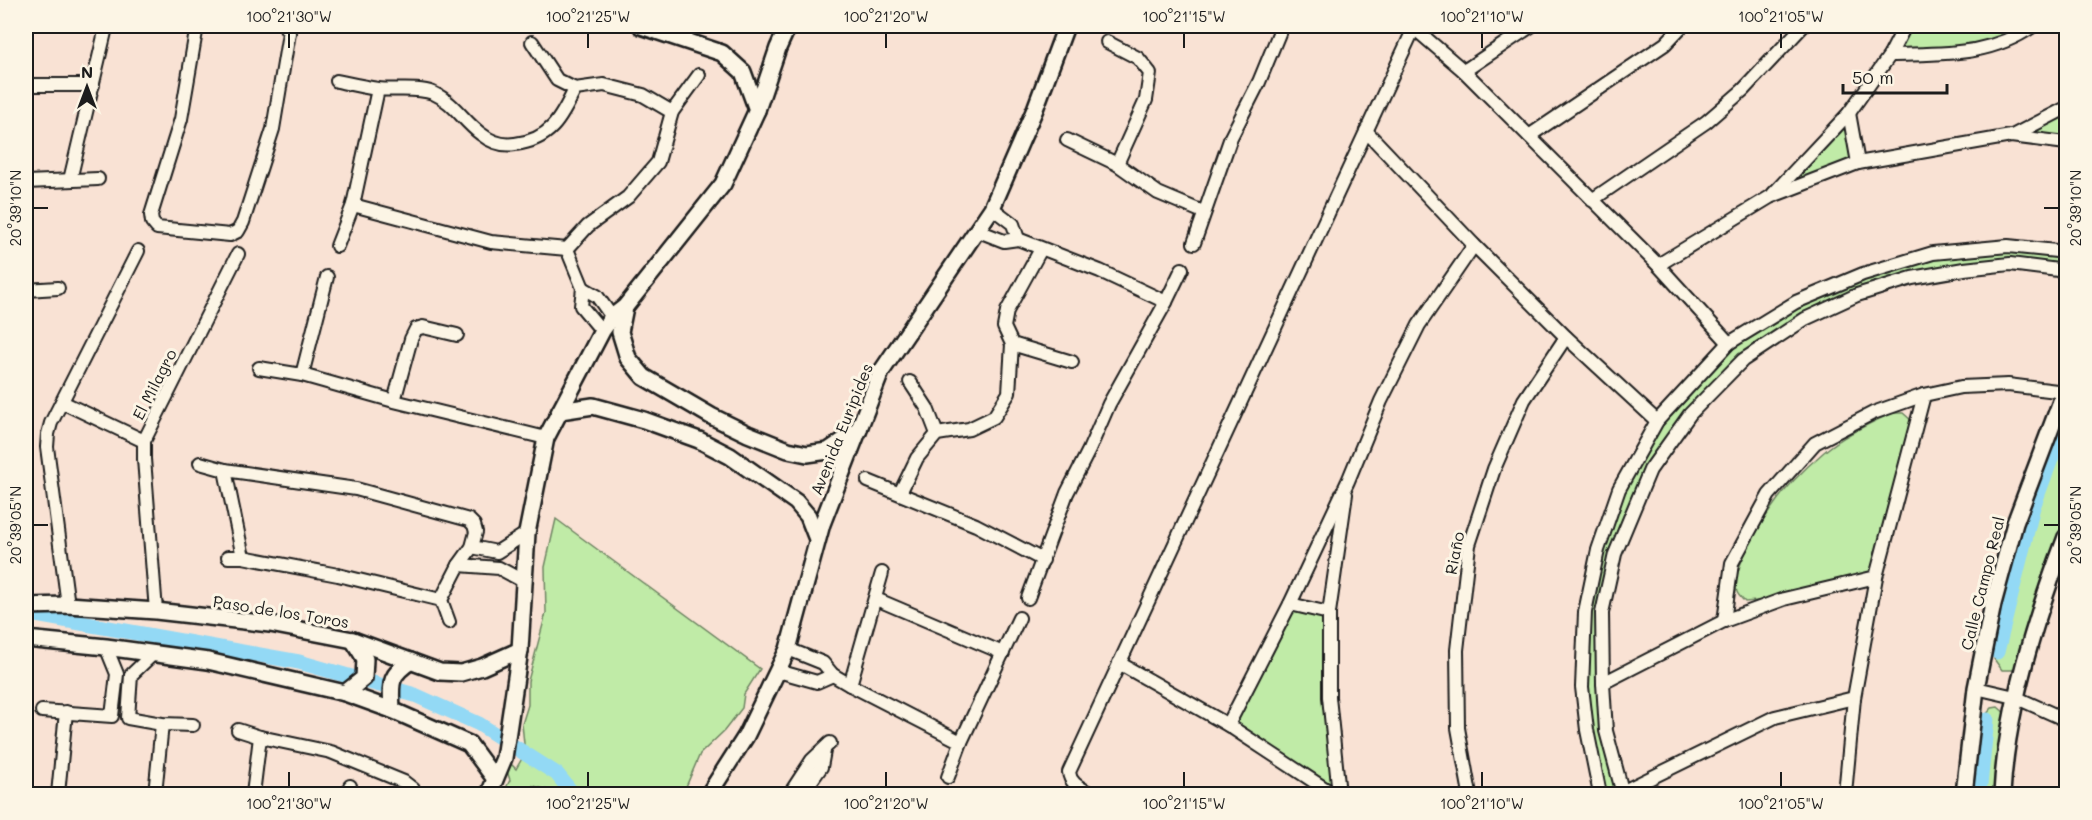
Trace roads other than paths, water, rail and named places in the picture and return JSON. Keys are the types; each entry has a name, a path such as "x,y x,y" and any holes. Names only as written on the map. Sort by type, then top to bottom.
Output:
{"street":[{"path":"70,180 105,26"},
{"path":"197,26 181,119 151,215 152,222 157,228 230,235 238,231 243,222 273,129 289,33 285,26"},
{"path":"641,26 663,29 722,53 743,72 757,110"},
{"path":"489,795 504,759 520,650 526,533 546,438 612,316 625,307 723,184 757,110 788,26"},
{"name":"Avenida Euripides","path":"708,795 746,736 788,649 817,538 881,372 992,208 1035,109 1066,26"},
{"path":"1194,243 1231,137 1259,82 1282,26"},
{"path":"1464,72 1532,26"},
{"path":"1529,136 1665,44 1682,26"},
{"path":"1592,200 1706,122 1743,90 1803,26"},
{"path":"1770,197 1850,112 1890,55 1905,26"},
{"path":"1890,55 1961,53 1996,45 2033,26"},
{"path":"1091,795 1070,779 1069,772 1415,27 1464,72 1658,265 1729,343"},
{"path":"532,42 557,80 575,89 604,85 643,95 672,112"},
{"path":"1107,42 1137,58 1150,73 1146,100 1117,164"},
{"path":"567,249 588,226 628,197 658,162 672,112 699,75"},
{"path":"337,81 378,89 429,92 443,98 481,134 495,143 510,145 528,142 547,133 563,115 575,89"},
{"path":"26,85 93,85"},
{"path":"337,246 353,206 378,89"},
{"path":"1658,265 1770,197 1858,163 2011,136 2067,108"},
{"path":"1850,112 1858,163"},
{"path":"1366,131 1474,245 1566,337 1657,421"},
{"path":"2011,136 2067,143"},
{"path":"1067,140 1117,164 1158,193 1203,212"},
{"path":"26,182 98,179"},
{"path":"353,206 491,242 567,249"},
{"path":"992,208 1013,224 1018,239"},
{"path":"976,230 1004,241 1018,239 1100,271 1166,302"},
{"path":"1228,725 1290,604 1348,481 1381,401 1419,324 1474,245"},
{"path":"1600,795 1587,730 1582,687 1585,612 1598,550 1619,489 1657,421 1729,343 1796,302 1863,274 1933,253 2007,246 2067,252"},
{"path":"567,249 583,288 581,306 602,331"},
{"path":"900,493 917,458 937,435 969,429 994,417 1009,393 1012,344 1004,327 1007,311 1041,249"},
{"path":"68,605 47,447 48,434 51,423 138,251"},
{"name":"El Milagro","path":"156,611 144,441 238,255"},
{"path":"1854,698 1775,717 1622,793 1606,731 1602,613 1615,554 1650,470 1690,414 1743,360 1805,319 1857,295 1912,278 2010,264 2067,271"},
{"path":"1028,598 1067,493 1089,450 1108,404 1166,302 1182,269"},
{"path":"302,375 327,277"},
{"path":"26,290 57,288"},
{"path":"583,288 597,296 612,316"},
{"path":"625,307 620,332 628,358 644,376 711,416 747,434 788,450 807,454 828,451 859,430"},
{"path":"394,401 411,339 416,329 423,327 457,334"},
{"name":"Riaño","path":"1470,795 1458,728 1457,650 1469,545 1494,469 1524,400 1566,337"},
{"path":"1012,344 1072,362"},
{"path":"258,368 302,375 394,401 546,438"},
{"path":"910,382 927,408 937,435"},
{"path":"1724,621 1732,563 1769,495 1815,443 1873,413 1924,395 1961,387 2007,385 2066,390"},
{"name":"Calle Campo Real","path":"1964,795 1976,688 1993,604 2015,523 2066,390"},
{"path":"1845,795 1854,698 1876,577 1924,395"},
{"path":"62,402 144,441"},
{"path":"560,411 593,406 644,420 699,440 730,456 796,502 808,516 817,538"},
{"path":"200,464 225,470 356,489 469,520 476,532 472,547 459,565 441,600 449,622"},
{"path":"225,470 243,557"},
{"path":"868,481 976,525 1043,560"},
{"path":"1339,795 1329,697 1329,613 1348,481"},
{"path":"472,547 497,552 526,533"},
{"path":"2002,795 2015,697 2067,537"},
{"path":"228,557 243,557 338,575 441,600"},
{"path":"459,565 499,568 523,581"},
{"path":"850,685 882,573"},
{"path":"1603,683 1724,621 1784,599 1876,577"},
{"path":"876,599 1003,653"},
{"path":"1290,604 1329,613"},
{"name":"Paso de los Toros","path":"26,606 68,605 156,611 270,624 353,640 440,672 461,673 482,667 520,650"},
{"path":"948,777 961,742 1019,618"},
{"path":"26,639 153,653 239,667 345,693 392,710 469,744 495,779"},
{"path":"345,693 364,678 365,659 353,640"},
{"path":"42,711 112,716 117,674 106,647"},
{"path":"788,649 823,663 833,675 850,685 961,742"},
{"path":"153,653 131,675 128,718 162,724 193,725"},
{"path":"392,710 391,688 397,670 411,661"},
{"path":"1119,663 1228,725 1334,795"},
{"path":"778,671 817,682 833,675"},
{"path":"1976,688 2015,697 2067,720"},
{"path":"58,795 66,712"},
{"path":"155,795 162,724"},
{"path":"238,729 260,738 331,752 404,782 413,789 414,795"},
{"path":"253,795 260,738"},
{"path":"791,795 812,760 827,747 821,767 802,795"}],"waterway":[{"path":"1997,652 2033,507 2066,419"},
{"path":"26,616 36,615 299,662 415,695 479,724 557,774 573,794"},
{"path":"1979,794 1987,720"}]}
